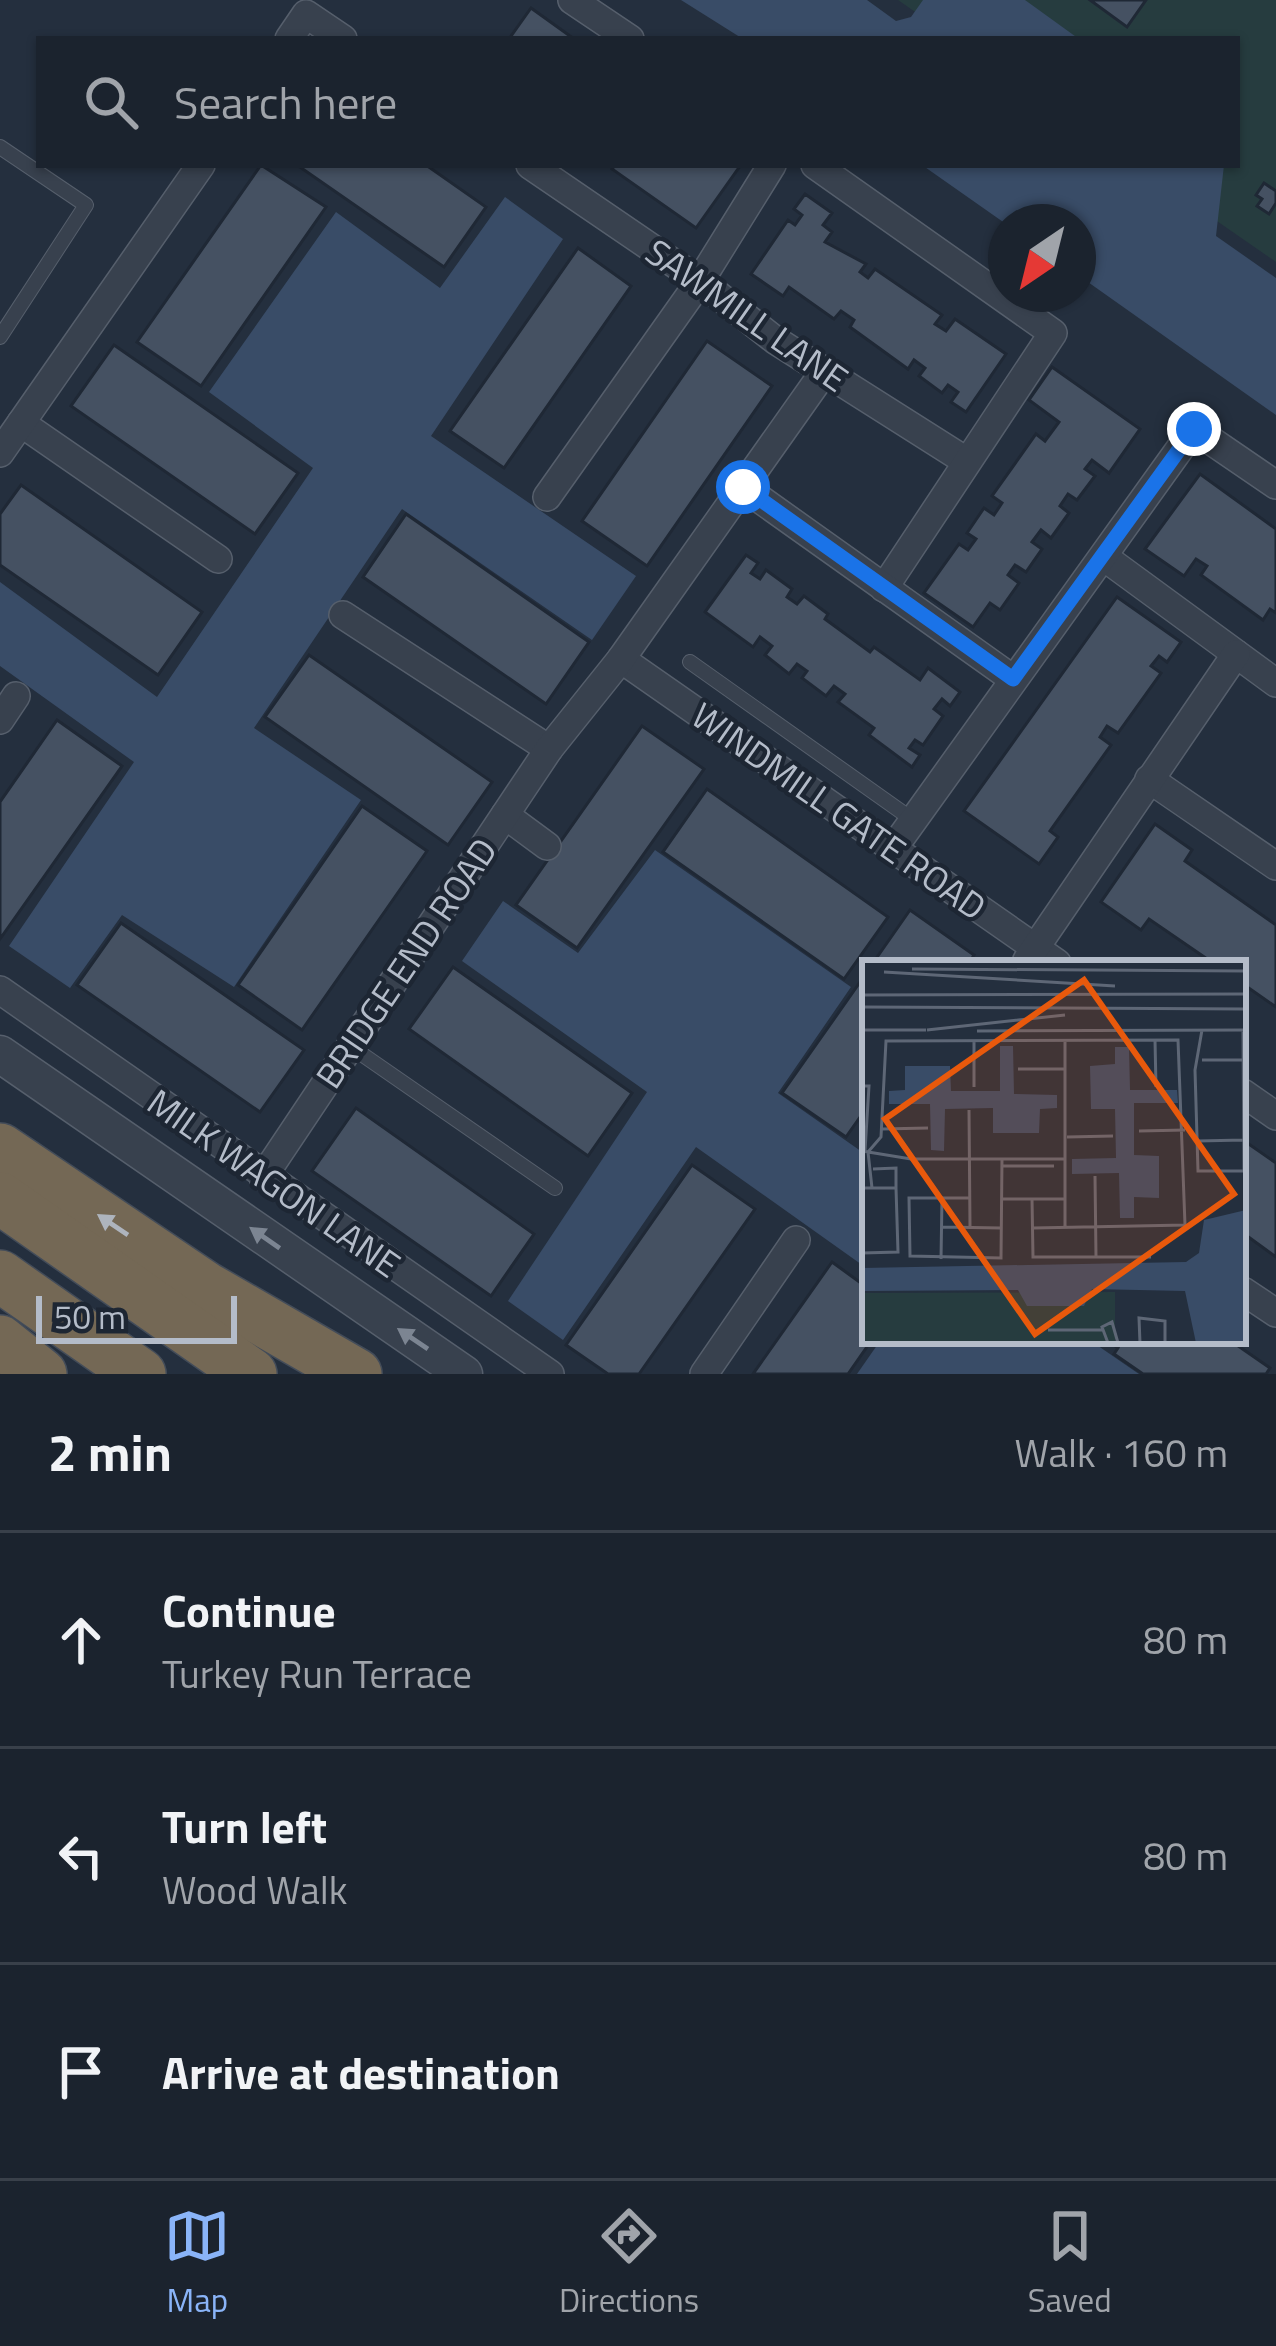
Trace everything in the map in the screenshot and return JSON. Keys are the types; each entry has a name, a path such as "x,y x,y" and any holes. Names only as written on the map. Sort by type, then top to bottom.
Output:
{"highway":[{"path":"0,1149 205,1287 356,1374"},
{"path":"0,1198 251,1374"},
{"path":"0,1276 140,1374"},
{"path":"0,1341 41,1374"}],"street":[{"path":"572,0 626,36"},
{"path":"291,36 306,14 339,36"},
{"path":"0,453 199,168"},
{"name":"SAWMILL LANE","path":"534,168 700,280 775,340 966,461"},
{"path":"547,497 700,280 770,168"},
{"path":"819,168 1053,333 884,588"},
{"name":"BRIDGE END ROAD","path":"262,1177 550,748 621,659 824,372"},
{"path":"21,423 218,559"},
{"path":"892,850 1194,429 1276,485"},
{"path":"743,487 1013,679"},
{"path":"1104,557 1276,683"},
{"path":"343,615 550,748"},
{"path":"1039,958 1149,779 1235,654"},
{"name":"WINDMILL GATE ROAD","path":"621,659 1039,958"},
{"path":"1149,779 1274,860"},
{"path":"505,815 547,846"},
{"name":"MILK WAGON LANE","path":"0,991 550,1374"},
{"path":"0,1054 464,1374"},
{"path":"1246,1095 1276,1116"},
{"path":"704,1374 796,1240"},
{"path":"1246,1293 1276,1312"}],"lane":[{"path":"0,147 86,205 0,337"},
{"path":"690,662 913,820"},
{"path":"350,1046 555,1188"}],"green space":[{"path":"898,0 1276,0 1276,262 1140,168 1240,168 1240,36 950,36"}],"water":[{"path":"681,0 867,0 896,21 911,17 923,0 1025,0 1075,36 738,36"},
{"path":"926,168 1224,168 1216,236 1276,278 1276,415 1096,288 1096,204 988,204 988,211"},
{"path":"505,197 563,239 431,436 636,576 592,640 402,509 254,728 361,800 234,987 122,915 70,988 9,946 134,762 0,666 0,582 157,697 313,468 209,392 336,212 440,288"},
{"path":"655,850 851,987 778,1093 862,1152 862,1265 696,1147 563,1340 508,1301 647,1092 462,961 503,901 578,953"},
{"path":"878,1344 1095,1344 1139,1374 857,1374"}],"building":[{"path":"1090,0 1146,0 1127,27"},
{"path":"531,8 570,36 511,36"},
{"path":"259,168 326,207 201,386 137,342"},
{"path":"301,168 430,168 486,207 444,267"},
{"path":"613,168 739,168 696,228"},
{"path":"1264,183 1276,191 1269,214 1257,206 1262,199 1256,195"},
{"path":"805,194 832,213 823,225 832,232 825,242 866,264 860,272 868,278 875,269 942,315 935,324 946,331 955,319 1006,354 966,412 951,402 958,392 948,385 942,393 919,376 925,368 914,360 908,369 850,327 854,320 841,311 834,319 789,287 783,296 751,274 788,220 795,225 802,215 794,209"},
{"path":"578,248 631,286 504,468 450,431"},
{"path":"707,341 772,386 647,566 582,521"},
{"path":"114,345 298,473 255,534 71,406"},
{"path":"1052,367 1140,429 1109,473 1092,460 1085,469 1095,476 1077,500 1068,494 1060,506 1069,513 1051,538 1041,530 1032,542 1042,549 1026,572 1015,565 1008,575 1019,583 1000,610 990,603 973,627 924,593 959,544 968,550 976,539 967,533 984,508 994,515 1002,503 992,496 1036,434 1045,441 1059,422 1029,400"},
{"path":"1200,474 1276,529 1276,613 1270,609 1263,620 1201,575 1207,566 1196,559 1184,576 1145,549"},
{"path":"21,485 202,612 158,675 0,565 0,514"},
{"path":"406,514 589,642 546,704 363,577"},
{"path":"746,555 758,563 751,573 760,579 766,570 792,589 787,597 797,604 804,596 828,614 825,619 870,652 874,647 920,680 928,668 960,692 950,706 942,699 934,709 943,716 923,745 915,740 909,748 920,755 912,767 869,735 874,728 838,702 845,694 834,686 826,696 802,678 807,671 797,664 789,674 765,655 772,646 760,637 753,647 705,612"},
{"path":"1117,597 1181,642 1167,662 1159,656 1151,666 1161,673 1118,733 1107,726 1100,737 1111,745 1050,831 1058,837 1039,864 964,811"},
{"path":"309,655 492,782 448,845 265,717"},
{"path":"57,720 122,766 0,939 0,802"},
{"path":"642,726 704,769 577,948 516,905"},
{"path":"707,789 888,917 844,979 663,852"},
{"path":"362,806 427,851 302,1030 238,985"},
{"path":"1155,824 1192,850 1185,861 1276,925 1276,1007 1246,986 1246,960 1209,960 1149,919 1141,930 1101,902"},
{"path":"910,910 974,955 971,960 875,960"},
{"path":"121,923 304,1050 260,1112 77,985"},
{"path":"453,967 632,1093 588,1156 409,1029"},
{"path":"862,979 862,1114 846,1137 782,1093"},
{"path":"356,1108 534,1234 491,1296 312,1171"},
{"path":"1246,1142 1276,1163 1276,1257 1246,1235"},
{"path":"692,1165 755,1209 639,1374 608,1374 566,1345"},
{"path":"832,1262 862,1284 862,1344 869,1344 848,1374 753,1374"},
{"path":"1112,1344 1235,1344 1270,1368 1266,1374 1143,1374 1114,1354 1118,1348"}],"route":[{"path":"743,487 1013,679 1194,429"}]}
